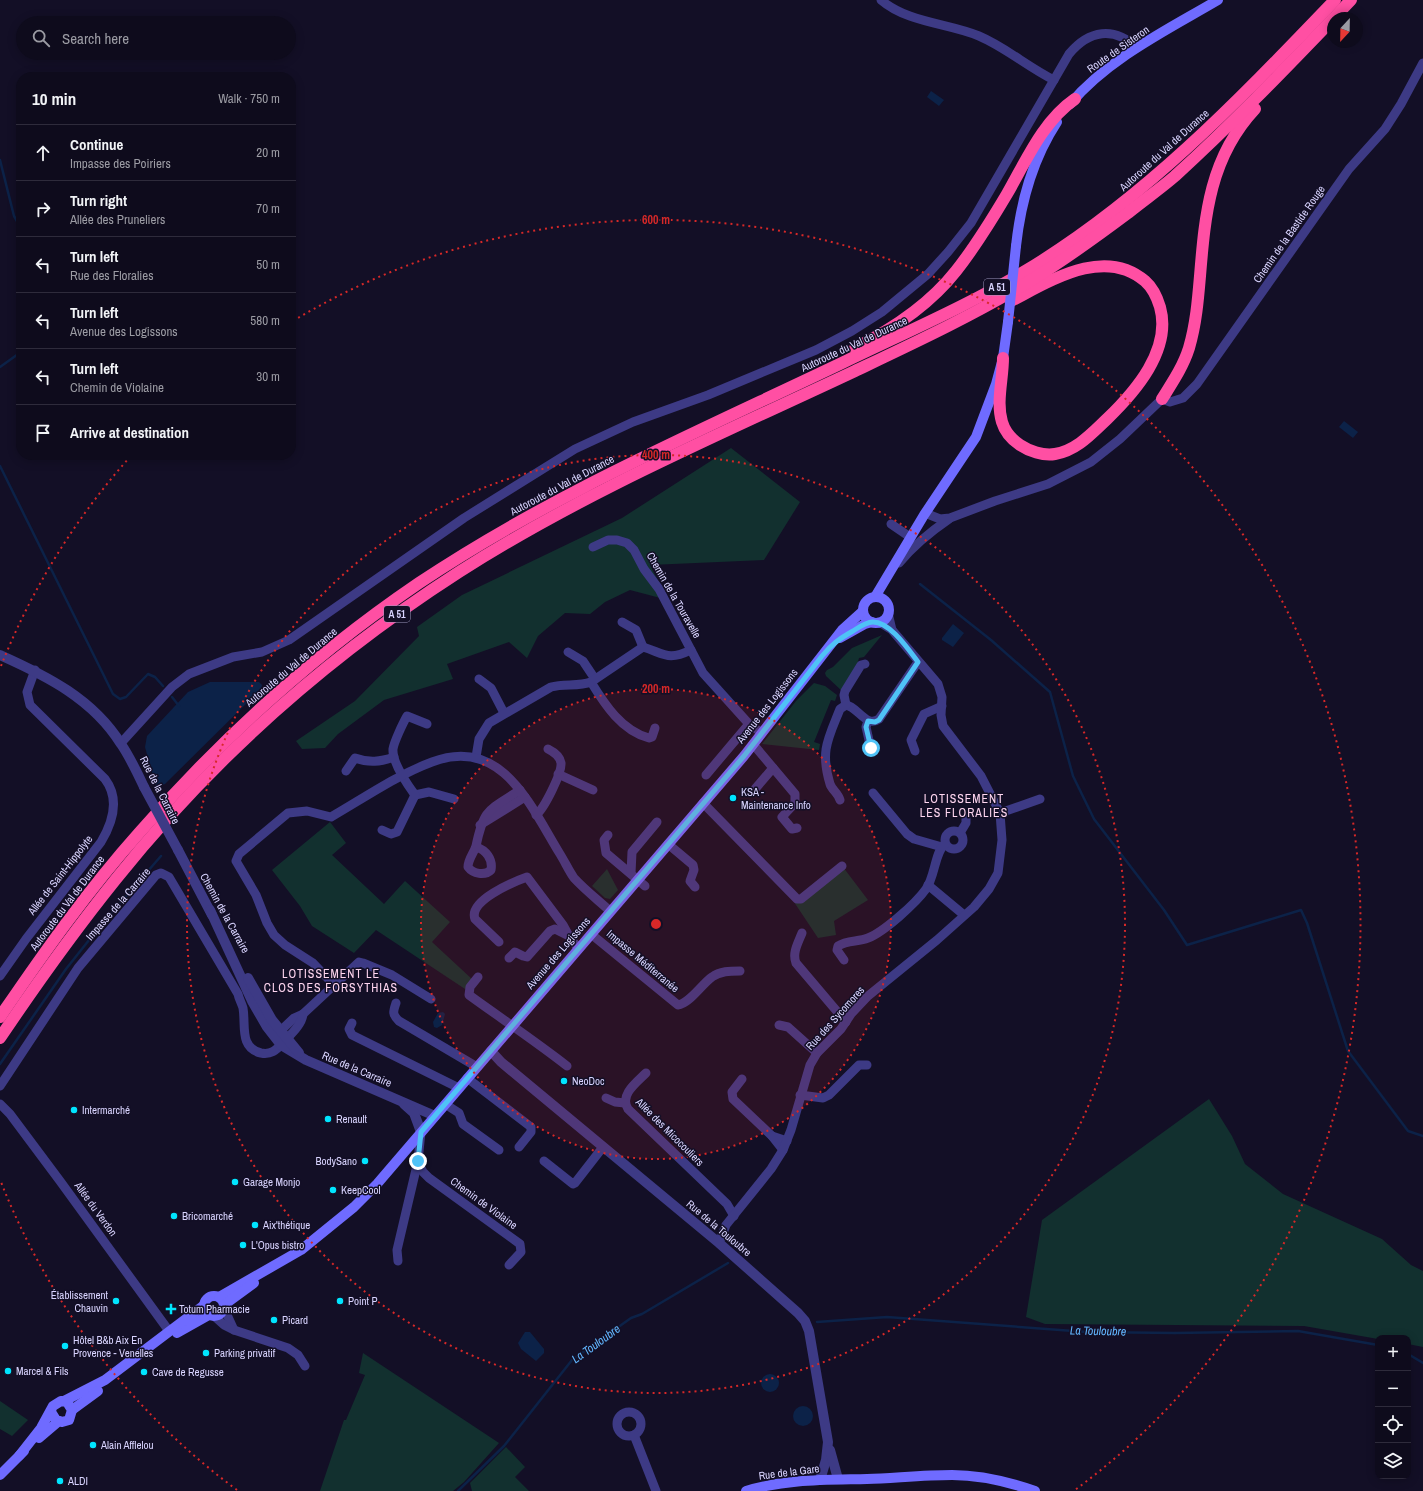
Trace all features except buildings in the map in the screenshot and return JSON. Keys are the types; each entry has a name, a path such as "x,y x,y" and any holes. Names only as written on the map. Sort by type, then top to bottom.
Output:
{"highway":[{"name":"Autoroute du Val de Durance","path":"0,1018 66,924 136,835 201,765 309,666 419,584 475,548 596,480 906,334 967,304 1028,270 1089,229 1158,176 1209,128 1335,0"},
{"name":"Autoroute du Val de Durance","path":"1340,12 1351,0"},
{"path":"1346,12 1357,0"},
{"name":"Autoroute du Val de Durance","path":"0,1038 68,940 118,876 167,820 217,767 266,720 317,675 387,621 460,571 542,523 653,465 914,343 981,309 1065,259 1166,184 1240,114 1327,26"},
{"path":"1162,399 1183,362 1191,338 1196,315 1205,217 1212,185 1224,155 1242,126 1253,112 1327,32"},
{"path":"596,480 644,451 868,342 895,326 925,303 956,272 979,240 1055,115 1075,99"},
{"path":"914,343 955,329 1049,282 1084,268 1105,265 1122,267 1138,275 1148,284 1155,294 1162,317 1162,329 1157,350 1151,365 1134,390 1115,412 1084,440 1067,450 1052,454 1034,452 1025,448 1009,437 1000,413 1002,358"}],"main road":[{"name":"Route de Sisteron","path":"924,514 976,437 988,407 1002,358 1008,322 1022,203 1034,166 1051,131 1075,99 1105,71 1137,48 1218,0"},
{"path":"879,598 885,579 924,514"},
{"path":"879,598 888,605 888,614 885,619 875,622 866,618 863,612 863,607 867,600 879,598"},
{"name":"Avenue des Logissons","path":"222,1303 301,1250 354,1207 377,1184 753,744 835,641 842,630 863,612"},
{"name":"Avenue des Logissons","path":"835,641 865,624 875,622"},
{"path":"19,1456 51,1412 55,1403 64,1401 105,1380 203,1306 207,1297 213,1295 222,1303 221,1313 211,1315 174,1334 72,1410"},
{"path":"203,1306 211,1315"},
{"path":"0,1475 59,1421 69,1420 72,1410 70,1404 64,1401"},
{"path":"51,1412 54,1418 59,1421"},
{"name":"Rue de la Gare","path":"746,1491 761,1487 820,1480 952,1475 984,1478 1035,1491"}],"street":[{"path":"881,0 894,9 917,18 979,36 997,45 1032,70 1054,80"},
{"path":"121,743 172,687 189,674 233,657 262,652 289,640 464,518 575,449 633,422 714,392 816,350 852,331 882,312 928,274 971,223 1069,54 1078,43 1087,37 1100,34 1111,34 1129,40 1137,48"},
{"name":"Chemin de la Bastide Rouge","path":"1162,399 1170,402 1183,398 1197,384 1349,169 1385,129 1405,98 1423,63"},
{"path":"924,514 940,519 950,518 995,501 1048,484 1090,462 1120,439 1162,399"},
{"path":"885,579 911,549 950,518"},
{"path":"891,524 910,537"},
{"name":"Chemin de la Touravelle","path":"593,547 608,540 617,540 627,543 634,550 644,569 659,588 703,673 749,724 762,733"},
{"path":"888,614 892,630 938,684 942,697 941,715 943,726 981,776 1000,813 1040,799"},
{"path":"622,622 636,630 643,647 668,656 679,656 692,650"},
{"path":"875,622 892,630"},
{"path":"476,757 482,732 489,723 504,713 551,687 558,685 583,685 593,681 643,647"},
{"path":"568,652 583,661 610,710 622,723 636,733 649,738 652,737 655,728"},
{"name":"Rue de la Carraire","path":"0,655 35,670 77,696 97,714 121,743 178,850"},
{"path":"846,705 854,708 868,721 875,722 879,720 918,662"},
{"path":"846,705 844,695 845,691 861,665 865,664"},
{"name":"Allée de Saint-Hippolyte","path":"0,976 26,939 101,842 110,821 113,807 113,793 104,779 30,704 27,692 35,670"},
{"path":"479,679 491,688 504,713"},
{"path":"840,800 838,793 831,785 824,749 840,709 846,705"},
{"path":"915,752 912,740 924,714 942,706"},
{"path":"414,795 402,776 394,757 393,748 407,716 427,724"},
{"path":"868,721 866,727 871,748"},
{"path":"706,775 749,724"},
{"path":"753,744 795,794 795,802 782,817 792,829 797,828"},
{"path":"536,815 544,806 558,774 561,762 554,753 548,749"},
{"path":"334,984 313,963 284,945 274,935 267,923 256,895 236,861 238,854 288,813 296,811 315,813 331,817 402,776 433,761 456,756 476,757 507,774 536,815 574,877 610,911"},
{"path":"346,771 355,758 366,762 381,761 394,757"},
{"path":"755,789 773,768"},
{"path":"558,774 593,790"},
{"path":"414,795 429,792 454,799"},
{"path":"844,960 837,950 838,946 868,938 889,926 928,885 943,845 944,838 948,832 954,830 960,833 963,838 960,846 952,849 943,845 910,837 873,793"},
{"path":"476,846 480,825 522,794"},
{"path":"382,830 391,834 397,832 414,795"},
{"path":"703,803 797,899 801,899 842,866"},
{"name":"Rue des Sycomores","path":"726,1225 771,1169 783,1150 787,1142 810,1066 817,1053 868,996 938,940 974,907 989,889 998,873 1002,840 1000,813"},
{"path":"960,833 966,823 966,819"},
{"path":"638,879 632,852 657,822"},
{"path":"608,835 604,840 606,853 638,879"},
{"path":"668,844 693,865 694,870 690,881 695,887"},
{"name":"Chemin de la Carraire","path":"178,850 253,987"},
{"name":"Impasse de la Carraire","path":"0,1086 78,968 156,875 161,873 170,877 238,994 243,1008 246,1042 254,1050 267,1054 274,1052 280,1038"},
{"path":"499,942 475,919 473,914 474,910 488,896 527,877 563,925 578,948"},
{"path":"928,885 964,916"},
{"name":"Rue de la Carraire","path":"210,910 252,1001 291,1053 435,1116"},
{"path":"509,958 515,952 527,957 550,931 555,929 569,936"},
{"path":"802,933 795,951 796,963 846,1022"},
{"name":"Impasse Méditerranée","path":"591,934 678,1005 684,1003 712,976 720,972 740,971"},
{"path":"280,1038 300,1023 303,1014 359,962 392,975 431,999"},
{"path":"478,977 470,987 469,995 530,1037 567,1066"},
{"name":"Rue de la Carraire","path":"253,987 280,1038"},
{"path":"396,1003 393,1016 399,1021 477,1067"},
{"path":"352,1023 349,1029 352,1035 458,1088"},
{"path":"779,1025 788,1027 817,1053"},
{"name":"Rue de la Touloubre","path":"490,1051 501,1062 719,1243 798,1313 805,1322 809,1331 828,1442 826,1460 820,1480"},
{"path":"800,1095 823,1098 829,1095 859,1066 867,1064"},
{"name":"Allée des Micocouliers","path":"646,1073 627,1094 625,1103 628,1109 727,1204 734,1216"},
{"path":"467,1078 531,1127 531,1132 519,1147"},
{"path":"742,1079 732,1092 733,1099 772,1136 783,1150"},
{"path":"606,1098 616,1102 625,1103"},
{"name":"Rue de la Carraire","path":"399,1100 414,1113 421,1132"},
{"name":"Allée du Verdon","path":"0,1104 10,1114 60,1181 169,1331"},
{"path":"445,1104 459,1113 463,1124 499,1150"},
{"path":"398,1261 397,1250 418,1161 421,1132"},
{"path":"772,1136 787,1142"},
{"path":"544,1161 573,1184 603,1147"},
{"name":"Chemin de Violaine","path":"418,1161 423,1172 429,1178 520,1244 521,1252 509,1265"},
{"path":"727,1204 740,1207"},
{"path":"710,1236 726,1225"},
{"path":"719,1243 726,1225"},
{"path":"222,1303 234,1330"},
{"path":"211,1315 224,1325 234,1330 288,1348 298,1355 305,1366"},
{"path":"634,1435 656,1491"},
{"path":"828,1442 836,1479"}],"green space":[{"path":"731,448 800,502 764,560 650,565 668,600 630,590 605,602 590,614 565,613 538,636 527,658 509,642 447,664 453,679 384,700 338,734 325,748 302,749 296,741 355,701 419,636 417,627 462,595 622,518"},
{"path":"882,635 864,657 859,658 857,665 842,691 826,676 825,673 827,670 833,667 852,648"},
{"path":"814,683 825,686 837,695 835,701 831,700 814,742 820,744 819,750 762,744 796,701"},
{"path":"330,822 346,843 332,855 384,904 405,881 450,922 432,942 473,980 465,989 376,930 354,953 312,926 300,906 272,870"},
{"path":"843,867 868,900 834,921 836,935 818,938 794,902"},
{"path":"607,869 618,890 610,899 605,898 592,886"},
{"path":"1209,1099 1232,1136 1245,1164 1283,1194 1382,1239 1411,1265 1423,1271 1423,1347 1411,1345 1411,1335 1375,1335 1375,1338 1304,1326 1045,1324 1026,1317 1042,1220"},
{"path":"363,1353 499,1443 464,1482 453,1491 320,1491 344,1420 346,1420 365,1375 359,1373"},
{"path":"0,1401 28,1420 12,1436 0,1429"},
{"path":"506,1447 525,1467 515,1477 529,1491 472,1491 470,1483"}],"water":[{"path":"931,91 944,100 939,106 927,97"},
{"path":"1344,421 1358,432 1353,438 1339,427"},
{"path":"953,624 964,633 953,647 942,640 942,638"},
{"path":"210,682 259,682 262,685 261,689 165,784 156,787 145,747 147,736 188,692"},
{"path":"443,1012 445,1014 442,1025 437,1028 434,1027 433,1022 438,1013"},
{"path":"525,1332 530,1332 544,1349 544,1353 536,1361 521,1349 518,1343"},
{"path":"770,1374 776,1377 779,1383 776,1389 770,1392 764,1389 761,1383 764,1377"},
{"path":"803,1406 810,1409 813,1416 810,1423 803,1426 796,1423 793,1416 796,1409"}],"waterway":[{"path":"0,160 16,219"},
{"path":"0,367 16,356"},
{"path":"0,466 113,694 120,699 126,697 148,674 155,677 163,686"},
{"path":"920,584 991,640 1050,692 1073,776 1094,819 1164,910 1187,945 1301,910 1307,923 1348,1051 1408,1131 1423,1136"},
{"path":"172,697 179,706"},
{"path":"0,1064 66,969 101,925 161,856"},
{"name":"La Touloubre","path":"458,1491 504,1446 572,1360 631,1318 642,1314 728,1263"},
{"name":"La Touloubre","path":"817,1322 887,1317 1087,1332 1175,1333 1298,1331 1375,1344"},
{"name":"La Touloubre","path":"1411,1356 1423,1363"}],"place":[{"name":"KSA - Maintenance Info","path":"733,798"},
{"name":"NeoDoc","path":"564,1081"},
{"name":"Intermarché","path":"74,1110"},
{"name":"Renault","path":"328,1119"},
{"name":"BodySano","path":"365,1161"},
{"name":"Garage Monjo","path":"235,1182"},
{"name":"KeepCool","path":"333,1190"},
{"name":"Bricomarché","path":"174,1216"},
{"name":"Aix'thétique","path":"255,1225"},
{"name":"L'Opus bistro","path":"243,1245"},
{"name":"Établissement Chauvin","path":"116,1301"},
{"name":"Point P","path":"340,1301"},
{"name":"Totum Pharmacie","path":"171,1309"},
{"name":"Picard","path":"274,1320"},
{"name":"Hôtel B&b Aix En Provence - Venelles","path":"65,1346"},
{"name":"Parking privatif","path":"206,1353"},
{"name":"Marcel & Fils","path":"8,1371"},
{"name":"Cave de Regusse","path":"144,1372"},
{"name":"Alain Afflelou","path":"93,1445"},
{"name":"ALDI","path":"60,1481"}],"district":[{"name":"LOTISSEMENT LES FLORALIES","path":"964,806"},
{"name":"LOTISSEMENT LE CLOS DES FORSYTHIAS","path":"331,981"}],"route":[{"path":"418,1161 421,1132 744,756 822,656 835,641 865,624 878,622 892,630 918,662 886,707 879,720 875,722 868,721 866,727 871,748"}]}
